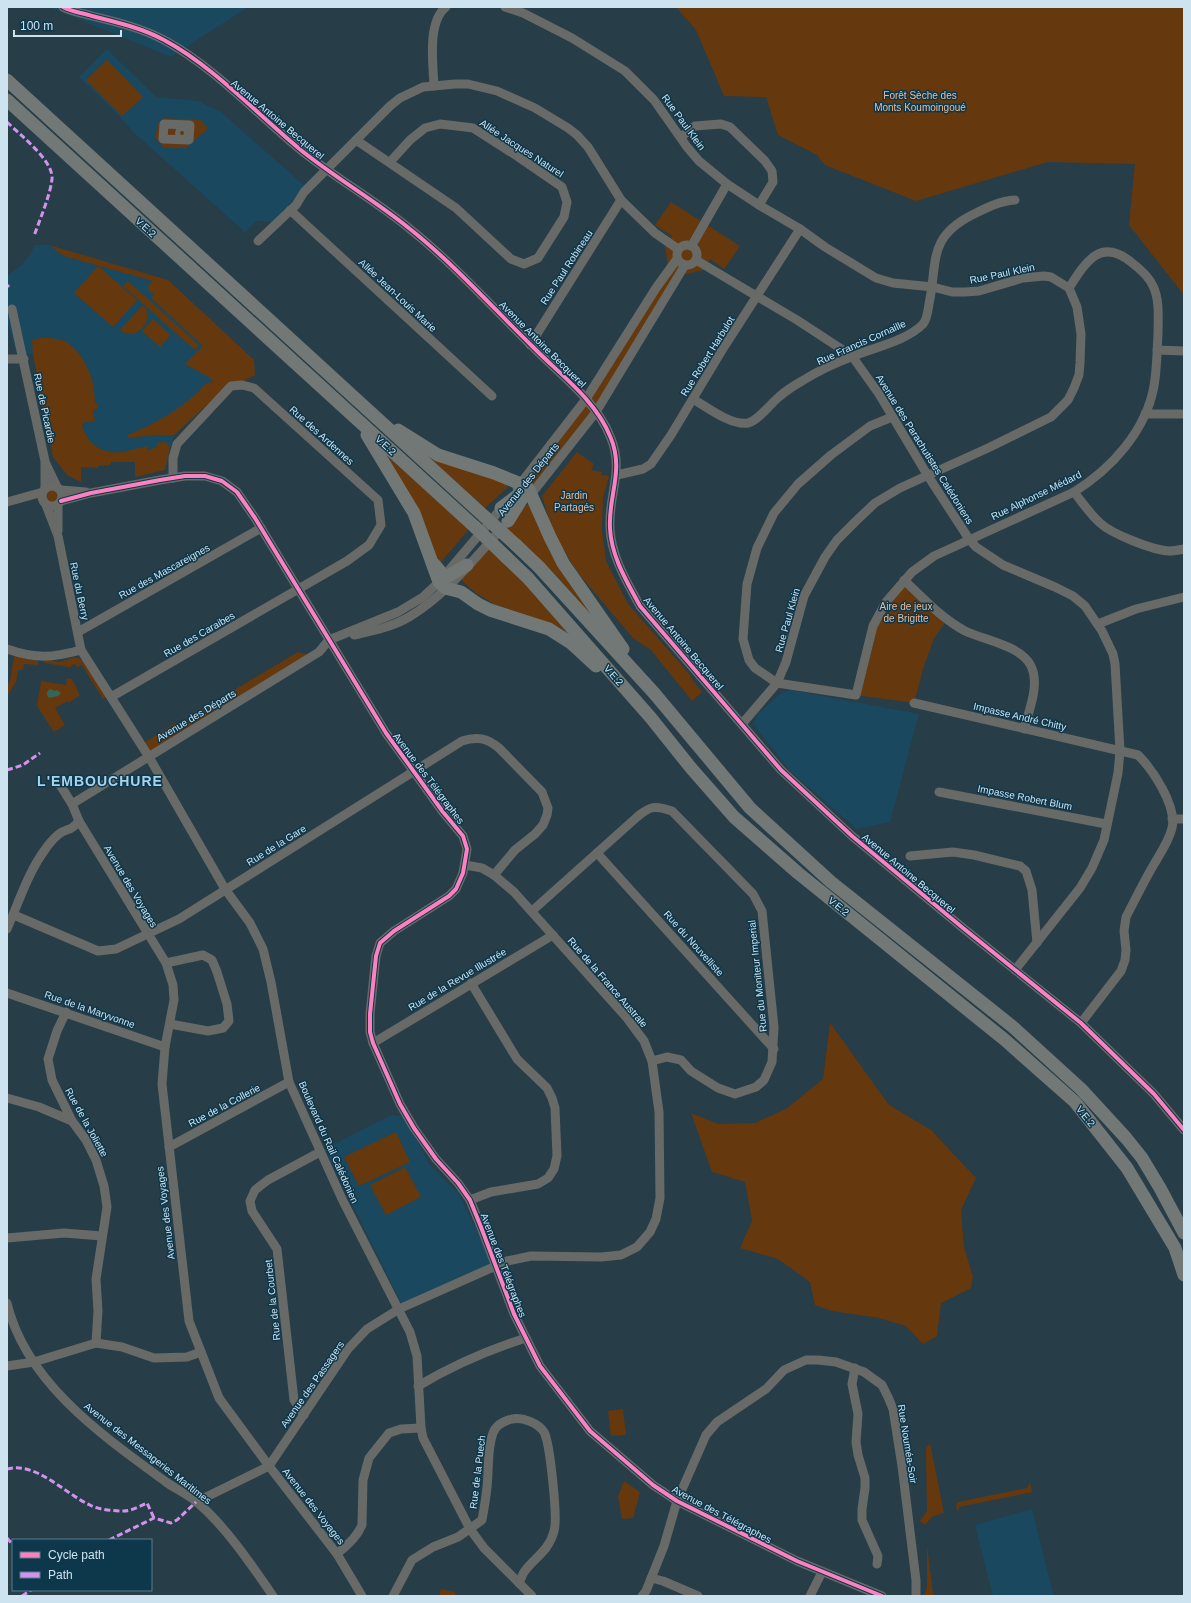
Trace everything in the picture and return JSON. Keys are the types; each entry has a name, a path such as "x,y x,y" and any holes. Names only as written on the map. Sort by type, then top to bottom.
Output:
{"highway":[{"name":"V.E.2","path":"7,80 516,545 654,693 750,808 831,882 1013,1027 1081,1089 1126,1138 1142,1158 1184,1233"},
{"name":"V.E.2","path":"7,100 476,527 528,578 651,718 691,768 734,817 798,873 1005,1040 1075,1102 1127,1168 1175,1248 1184,1275"},
{"path":"369,412 438,455 494,473 525,490 563,563 654,693"},
{"path":"359,421 414,513 432,560 433,568 446,580 478,604 490,610 549,629 571,643 651,718"},
{"path":"501,508 525,490"},
{"path":"508,521 520,503 525,490"},
{"path":"446,580 462,562"}],"street":[{"name":"Avenue Antoine Becquerel","path":"63,7 68,10 126,25 149,33 163,39 179,49 220,80 326,170 386,210 431,246 586,399 596,412 610,436 617,461 617,475 612,502 610,528 613,552 640,606 781,770 852,836 1081,1023 1154,1094 1184,1130"},
{"path":"434,86 433,44 436,22 441,11 446,7"},
{"name":"Rue Paul Klein","path":"505,7 523,13 572,38 626,71 654,100 687,147 699,161 727,184 876,278 893,283 933,286 952,292 979,291 1023,278 1044,276 1051,277 1069,288 1077,307 1081,348 1079,375 1068,400 1051,417 1043,422 900,488 875,503 837,540 822,563 804,596 786,662 777,683 742,724"},
{"path":"258,241 290,210 304,192 390,106 400,98 423,87 468,84 497,91 535,108 568,128 588,147 621,200 656,233 678,249"},
{"name":"Allée Jacques Naturel","path":"356,140 456,208 511,259 524,264 538,258 564,217 567,202 562,187 518,156 473,128 440,124 424,128 410,140 390,162"},
{"path":"681,137 695,126 721,124 730,127 765,161 772,172 773,182 759,205"},
{"path":"692,245 727,184"},
{"name":"Rue Paul Robineau","path":"530,344 621,200"},
{"name":"Rue Francis Cornaille","path":"693,399 732,421 740,424 749,423 780,396 803,380 852,356 898,340 924,324 933,286 936,256 939,244 946,233 958,222 1003,201 1014,200"},
{"name":"Allée Jean-Louis Marie","path":"290,210 492,396"},
{"name":"Rue Robert Harbulot","path":"617,475 644,469 651,464 800,229"},
{"path":"683,245 692,245 697,250 698,257 692,264 685,265 677,259 678,249 683,245"},
{"name":"Rue Alphonse Médard","path":"777,683 856,695 873,626 886,602 912,572 934,556 1074,492 1092,481 1114,461 1130,440 1145,414 1154,387 1157,350 1157,298 1153,286 1136,266 1124,257 1112,251 1103,252 1094,256 1084,265 1069,288"},
{"name":"Avenue des Départs","path":"525,490 586,399 656,288 677,259"},
{"name":"Avenue des Parachutistes Calédoniens","path":"696,260 797,320 852,356 879,394 928,476 969,539 976,547 1003,565 1055,586 1073,596 1085,606 1098,624 1113,654 1116,664 1120,751 1118,773 1106,824 1104,840 1092,868 1080,888 1015,970"},
{"name":"Avenue des Départs","path":"525,490 596,412 685,265"},
{"name":"Rue de Picardie","path":"12,309 45,461 44,491"},
{"path":"1157,350 1184,351"},
{"path":"7,360 24,359"},
{"name":"Rue des Ardennes","path":"173,478 173,458 177,444 231,386 242,385 254,388 378,500 381,525 369,545 347,561 298,590"},
{"path":"1145,414 1184,414"},
{"path":"777,683 755,668 749,660 743,639 746,584 757,548 774,513 798,484 831,455 870,426 892,417"},
{"name":"Rue de Picardie","path":"45,461 59,488"},
{"name":"Avenue des Télégraphes","path":"60,503 91,492 185,476 205,476 222,481 237,492 261,528 386,733 463,836 466,849 465,865 456,889 449,896 394,931 380,943 376,956 370,1014 370,1032 373,1043 400,1104 414,1128 436,1159 454,1178 470,1200 514,1314 540,1366 590,1431 653,1485 677,1501 783,1555 882,1596"},
{"path":"7,502 44,491 52,486 59,488 63,496 60,503 52,506 45,503 17,500"},
{"name":"Avenue des Télégraphes","path":"59,488 91,492"},
{"path":"44,491 42,499 45,503"},
{"path":"1074,492 1100,523 1131,540 1150,547 1168,551 1184,549"},
{"name":"Rue du Berry","path":"45,503 58,536 82,650"},
{"name":"Rue du Berry","path":"58,536 60,503"},
{"name":"Avenue des Départs","path":"462,562 501,508"},
{"name":"Avenue des Départs","path":"462,562 508,521"},
{"name":"Rue des Mascareignes","path":"78,632 261,528"},
{"name":"Avenue des Départs","path":"72,804 319,652 329,640 398,612 446,580"},
{"path":"904,580 948,620 966,631 1019,652 1028,659 1034,675 1034,685 1024,729"},
{"name":"Rue des Caraibes","path":"111,697 298,590"},
{"path":"1098,624 1136,609 1184,597"},
{"path":"7,649 42,658 82,650"},
{"name":"Boulevard du Rail Calédonien","path":"82,650 149,757 225,889 250,923 263,949 271,982 289,1082 346,1206 410,1332 417,1356 421,1428 423,1438 470,1529 484,1548 532,1596"},
{"name":"Impasse André Chitty","path":"914,703 1138,755 1149,766 1165,794 1172,814 1172,819"},
{"name":"Rue de la Gare","path":"14,915 98,951 116,949 179,919 462,741 477,738 492,741 542,792 548,808 543,825 535,834 515,850 494,875"},
{"name":"Avenue des Voyages","path":"57,780 72,804 79,821 166,963 173,985 174,1000 165,1046 162,1084 189,1321 219,1398 268,1466 337,1554 362,1596"},
{"name":"Impasse Robert Blum","path":"939,792 1106,824"},
{"name":"Rue du Moniteur Imperial","path":"532,911 646,809 659,807 672,811 753,894 762,913 774,1027 774,1049 772,1062 764,1080 756,1087 735,1094 718,1088 691,1071 681,1060 667,1057 652,1061"},
{"path":"1081,1023 1121,971 1125,960 1126,950 1124,931 1126,917 1166,841 1172,827 1172,819 1184,819"},
{"path":"7,930 30,877 44,851 59,833 68,831 79,821"},
{"path":"910,856 953,852 974,855 1020,866 1026,871 1032,890 1037,943"},
{"name":"Rue du Nouvelliste","path":"597,853 774,1049"},
{"name":"Rue de la France Australe","path":"465,865 482,868 494,875 514,892 627,1018 644,1041 652,1061 659,1112 660,1198 656,1219 650,1232 637,1247 621,1255 601,1257 531,1256 507,1260 496,1266"},
{"name":"Rue de la Revue Illustrée","path":"373,1043 471,983 553,936"},
{"path":"166,963 203,955 212,960 227,1004 228,1021 223,1028 208,1031 170,1024"},
{"path":"470,1200 491,1192 538,1184 548,1178 554,1169 557,1156 555,1108 552,1098 547,1088 517,1059 471,983"},
{"name":"Rue de la Maryvonne","path":"7,993 165,1046"},
{"name":"Rue de la Joliette","path":"66,1012 57,1031 48,1059 52,1080 72,1121 86,1140 96,1160 104,1186 107,1207 96,1279 98,1311 96,1343"},
{"name":"Rue de la Collerie","path":"169,1147 289,1082"},
{"path":"7,1098 39,1107 72,1121"},
{"name":"Rue de la Courbet","path":"304,1415 294,1400 277,1249 252,1211 250,1201 255,1190 268,1180 320,1152"},
{"path":"7,1238 64,1233 102,1236"},
{"name":"Avenue des Passagers","path":"196,1502 268,1466 348,1349 367,1329 399,1309 496,1266"},
{"name":"Avenue des Messageries Maritimes","path":"7,1303 20,1337 34,1362 68,1404 102,1434 196,1502 225,1532 253,1567 273,1596"},
{"path":"418,1386 452,1367 481,1354 526,1338"},
{"path":"7,1366 34,1362 96,1343 122,1347 154,1358 187,1357 201,1352"},
{"name":"Rue Nouméa-Soir","path":"642,1596 646,1591 664,1546 677,1501 706,1435 711,1428 716,1422 766,1389 784,1370 806,1360 818,1360 836,1362 864,1372 882,1385 893,1409 902,1466 916,1580 916,1596"},
{"path":"855,1368 852,1384 858,1414 856,1442 866,1488 862,1509 862,1520 878,1556 877,1564"},
{"name":"Rue de la Puech","path":"392,1596 412,1560 434,1547 458,1537 482,1520 487,1488 490,1445 493,1431 502,1422 513,1419 525,1420 537,1425 544,1433 551,1463 556,1513 555,1530 548,1547 524,1572 519,1583"},
{"path":"337,1554 350,1543 362,1525 363,1480 369,1458 389,1433 401,1429 421,1428"},
{"path":"810,1596 822,1572"},
{"path":"651,1578 663,1581 698,1596"}],"shaded area":[{"path":"49,7 248,7 171,57"},
{"path":"107,49 156,97 198,101 221,112 306,187 272,222 256,221 245,232 132,131 125,122 79,77"},
{"path":"35,245 49,245 168,280 254,360 255,375 219,394 174,435 165,470 135,477 135,462 111,462 110,465 98,466 98,468 81,467 81,482 67,475 53,457 33,354 16,353 7,321 7,276 22,265"},
{"path":"50,689 55,691 57,690 61,693 58,696 49,698 47,692"},
{"path":"790,690 919,714 890,822 857,829 790,771 753,724 757,715 780,694"},
{"path":"391,1115 403,1116 430,1165 458,1193 486,1249 492,1265 402,1305 325,1149"},
{"path":"1032,1509 1054,1596 993,1596 975,1525"}],"green space":[{"name":"Forêt Sèche des Monts Koumoingoué","path":"676,7 1184,7 1184,295 1129,225 1135,164 1048,162 916,201 825,165 817,155 778,135 766,97 724,96 696,30"},
{"path":"107,60 143,97 122,116 86,80"},
{"path":"163,118 200,120 208,128 186,148 164,148 155,137 158,124"},
{"path":"671,202 740,246 724,269 710,259 703,270 682,275 621,372 531,494 520,484 586,399 668,266 665,246 672,236 655,225"},
{"path":"49,245 168,280 254,360 255,375 219,394 174,435 154,435 128,438 128,435 160,420 180,407 206,383 214,382 209,377 185,364 203,346 151,298 154,295 147,288 153,281 64,256"},
{"path":"98,266 137,300 113,327 74,293"},
{"path":"128,281 199,345 195,350 123,286"},
{"path":"143,305 147,311 147,317 142,328 132,334 120,330"},
{"path":"153,319 171,335 160,347 142,331"},
{"path":"51,338 65,341 75,349 84,361 94,389 95,404 97,404 97,409 93,409 95,421 82,423 83,430 90,441 101,449 114,452 127,451 146,446 148,450 157,447 156,443 166,442 170,447 165,470 135,477 135,462 111,462 110,465 98,466 98,468 81,467 81,482 67,475 53,457 33,354 32,340"},
{"path":"422,451 506,484 508,487 485,508"},
{"name":"Jardin Partagés","path":"577,452 594,464 591,470 602,472 601,475 609,476 603,498 602,530 606,561 628,604 691,676 690,677 702,692 692,701 651,650 633,638 578,573 560,545 542,496"},
{"path":"387,456 469,529 442,561 437,561 386,458"},
{"path":"52,489 57,491 59,496 57,501 52,503 47,501 45,496 47,491"},
{"path":"529,504 599,621 585,608 552,571 506,529 525,506"},
{"path":"490,547 547,603 575,638 556,625 494,604 476,593 462,581 462,578"},
{"name":"Aire de jeux de Brigitte","path":"904,580 947,620 934,638 923,669 914,703 856,695 873,626"},
{"path":"298,652 313,656 149,757 141,745 175,723 184,722 194,714"},
{"path":"14,656 38,661 38,665 24,664 23,670 18,670 16,682 7,696 7,687 10,681"},
{"path":"75,657 86,663 94,673 107,696 103,699 82,665 78,667 74,664 69,668 44,663 45,659 59,662"},
{"path":"67,678 72,679 80,695 69,703 68,701 55,708 65,725 54,732 37,706 41,681 66,685"},
{"path":"830,1023 889,1105 931,1130 976,1178 961,1210 964,1247 973,1277 971,1288 941,1303 937,1336 923,1344 906,1326 879,1318 832,1311 815,1305 810,1282 778,1259 740,1248 752,1221 745,1182 712,1172 691,1113 718,1124 755,1123 786,1109 823,1079"},
{"path":"396,1132 410,1162 359,1186 344,1157"},
{"path":"405,1167 421,1197 386,1215 370,1185"},
{"path":"623,1409 626,1435 611,1436 608,1411"},
{"path":"930,1443 944,1513 933,1516 925,1525 920,1521 927,1511 926,1448"},
{"path":"624,1481 640,1492 633,1518 622,1519 618,1496"},
{"path":"1030,1482 1032,1492 959,1507 959,1510 957,1510 956,1505 958,1502 1027,1488"},
{"path":"927,1545 933,1596 924,1596 927,1587"},
{"path":"441,1589 455,1592 455,1596 439,1596"}],"marked path":[{"path":"7,122 35,148 48,164 51,172 52,179 49,193 34,236"},
{"path":"7,770 23,765 40,753"},
{"path":"7,1469 18,1468 39,1474 80,1500 98,1508 127,1511 147,1503 154,1518"},
{"path":"111,1539 154,1518 171,1523 177,1520 196,1502"},
{"path":"7,1538 12,1544"},
{"path":"22,1596 30,1591"}],"cycle path":[{"path":"63,7 147,32 164,40 200,63 302,151 384,209 426,242 576,388 595,410 610,436 614,448 616,471 610,516 611,538 613,549 620,568 640,606 781,770 852,836 1081,1023 1154,1094 1184,1130"},
{"path":"61,501 91,493 185,476 205,476 222,481 237,492 255,518 386,733 443,812 463,836 467,849 463,873 456,889 449,896 394,931 380,943 376,956 370,1014 370,1032 373,1043 400,1104 414,1128 436,1159 458,1183 470,1200 514,1314 540,1366 590,1431 653,1485 677,1501 797,1561 882,1596"}],"district":[{"name":"L'EMBOUCHURE","path":"100,781"}]}
